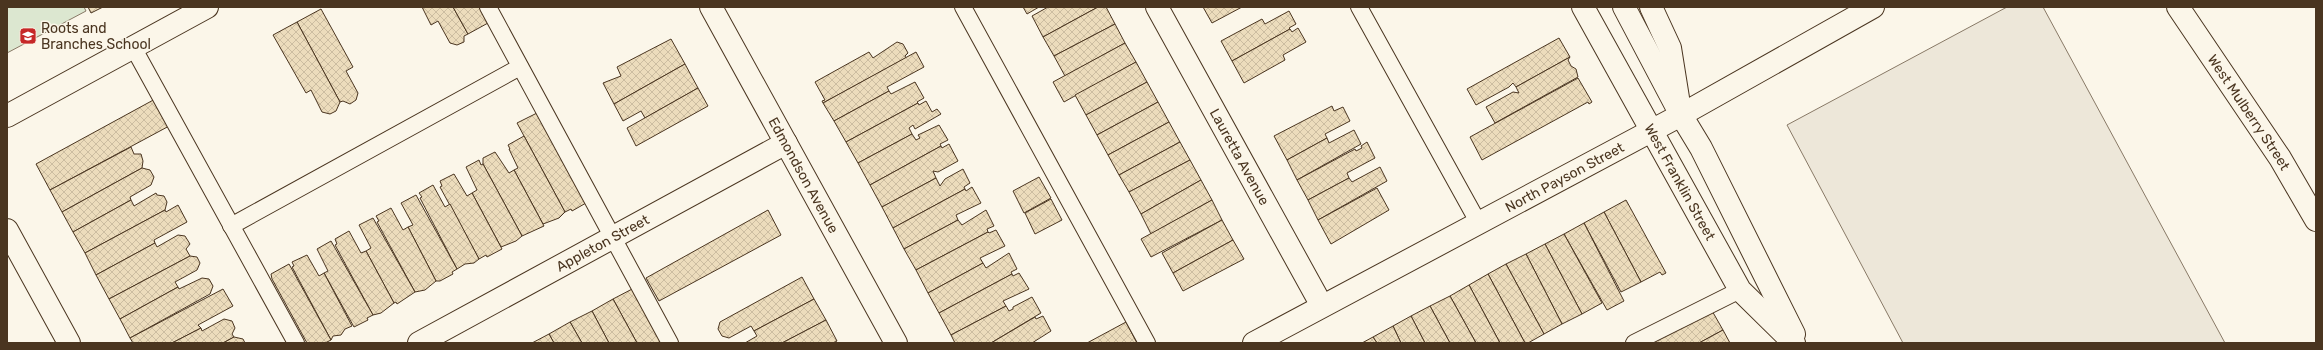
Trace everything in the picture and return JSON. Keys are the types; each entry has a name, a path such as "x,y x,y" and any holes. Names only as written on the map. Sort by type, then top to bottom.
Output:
{"main road":[{"path":"7,116 207,7"},
{"name":"Edmondson Avenue","path":"711,7 896,343"},
{"name":"Lauretta Avenue","path":"1157,7 1322,306"},
{"name":"West Franklin Street","path":"1583,7 1740,290 1794,343"},
{"path":"1624,7 1681,115 1701,148 1798,343"},
{"path":"1651,7 1670,48 1681,115"},
{"name":"North Payson Street","path":"1254,343 1478,222 1681,115 1873,7"},
{"name":"West Mulberry Street","path":"2178,7 2280,158 2316,220"},
{"name":"Appleton Street","path":"419,343 786,143"},
{"path":"7,230 68,343"}],"lane":[{"path":"488,7 670,343"},
{"path":"963,7 1147,343"},
{"path":"1359,7 1478,222"},
{"path":"133,47 296,343"},
{"path":"232,226 520,67"},
{"path":"1634,343 1740,290"}],"green space":[{"name":"Roots and Branches School","path":"7,7 84,7 86,11 7,53"}],"shaded area":[{"path":"2007,7 2043,7 2225,343 1903,343 1787,125"}],"building":[{"path":"88,7 103,7 91,13"},
{"path":"422,7 453,7 468,34 464,36 464,42 457,45 450,43 438,21 431,25"},
{"path":"453,7 479,7 488,23 468,34"},
{"path":"1023,7 1039,7 1027,14"},
{"path":"1048,7 1098,7 1043,37 1032,16"},
{"path":"1098,7 1106,7 1115,24 1054,56 1043,37"},
{"path":"1203,7 1242,7 1212,23"},
{"path":"321,9 353,67 346,71 358,93 356,100 350,104 343,101 340,102 297,22"},
{"path":"1289,11 1296,24 1289,28 1290,29 1232,61 1221,41 1262,19 1265,24"},
{"path":"297,22 340,102 336,111 330,114 322,112 311,90 306,93 273,35"},
{"path":"1115,24 1125,43 1065,76 1054,56"},
{"path":"1298,28 1306,42 1283,55 1285,60 1244,83 1232,61 1290,29 1292,32"},
{"path":"1559,38 1570,57 1516,87 1513,83 1509,87 1476,105 1467,89"},
{"path":"671,39 685,64 614,104 603,83 621,76 617,67"},
{"path":"897,42 903,44 908,53 905,56 906,58 823,103 822,101 825,100 815,82 869,52 873,58"},
{"path":"1125,43 1136,62 1064,102 1053,82"},
{"path":"916,52 924,67 887,87 889,91 834,121 823,103"},
{"path":"1570,57 1568,60 1571,66 1576,69 1578,77 1495,123 1486,107 1513,92 1519,93 1516,87"},
{"path":"1136,62 1147,82 1086,115 1075,95"},
{"path":"685,64 698,88 645,118 641,111 623,121 614,104"},
{"path":"1578,78 1592,102 1589,104 1588,102 1482,160 1470,137"},
{"path":"915,82 924,98 917,102 918,103 846,142 834,121 889,91 891,94"},
{"path":"1147,82 1158,102 1097,135 1086,115"},
{"path":"698,88 708,106 636,146 627,128"},
{"path":"157,98 171,125 50,190 36,164"},
{"path":"926,101 932,112 937,109 941,114 915,129 913,125 909,128 912,134 858,163 846,142 918,103 919,105"},
{"path":"1158,102 1169,122 1108,155 1097,135"},
{"path":"1332,106 1334,111 1343,107 1350,121 1325,134 1327,138 1287,160 1274,136"},
{"path":"537,113 586,203 572,211 571,209 565,212 517,123"},
{"path":"1169,122 1180,142 1119,175 1108,155"},
{"path":"939,125 948,140 940,144 941,146 870,185 858,163 912,134 916,140 920,138 918,135"},
{"path":"1354,130 1361,144 1297,180 1287,160 1327,138 1329,143"},
{"path":"524,136 565,212 559,218 543,224 514,170 518,168 508,145"},
{"path":"1180,142 1190,160 1129,192 1119,175"},
{"path":"1367,142 1375,158 1347,173 1349,178 1308,200 1297,180 1355,149 1356,151 1362,148 1361,146"},
{"path":"949,144 958,161 938,172 933,171 936,178 882,207 870,185 941,146 942,148"},
{"path":"131,147 134,154 141,154 143,161 142,168 62,212 50,190"},
{"path":"495,152 509,173 514,170 544,226 522,236 483,164 483,158"},
{"path":"479,160 481,165 483,164 522,236 516,241 501,247 472,193 477,190 466,167"},
{"path":"1190,160 1201,180 1141,214 1129,192"},
{"path":"1380,167 1387,181 1318,220 1308,200 1349,178 1352,182"},
{"path":"142,168 150,170 154,177 151,185 130,197 131,200 73,232 62,212"},
{"path":"963,169 970,183 964,187 965,189 893,228 882,207 936,178 940,186 945,179"},
{"path":"454,174 467,196 472,193 502,249 487,257 486,255 479,259 440,187 442,186 440,181"},
{"path":"1039,177 1051,198 1024,213 1013,191"},
{"path":"1201,180 1212,200 1151,234 1141,214"},
{"path":"433,185 445,207 450,204 479,259 474,263 465,264 457,269 420,198 422,197 419,193"},
{"path":"972,187 981,203 956,215 958,220 904,249 893,228 965,189 966,191"},
{"path":"1377,188 1389,210 1331,244 1318,220"},
{"path":"156,193 157,195 164,196 167,202 165,210 85,253 73,232 131,200 134,206"},
{"path":"416,195 457,269 452,272 453,274 440,281 436,281 408,227 413,225 401,203"},
{"path":"1051,199 1062,220 1035,234 1025,213"},
{"path":"1212,200 1222,220 1151,257 1141,239"},
{"path":"1626,200 1666,273 1662,275 1660,272 1641,282 1604,212"},
{"path":"178,205 187,222 154,240 155,243 96,275 85,253 165,210 166,212"},
{"path":"391,208 403,230 408,227 436,281 425,290 415,292 377,222 379,221 376,216"},
{"path":"768,210 781,235 659,301 646,278"},
{"path":"986,210 994,226 987,229 988,232 916,270 904,249 958,220 962,225"},
{"path":"1604,212 1641,282 1621,292 1584,223"},
{"path":"373,218 415,292 397,304 396,302 394,303 366,251 371,248 359,225"},
{"path":"1222,220 1233,240 1173,273 1162,253"},
{"path":"1584,223 1624,301 1607,310 1564,234"},
{"path":"996,230 1005,246 980,258 983,263 928,293 916,270 988,232 989,233"},
{"path":"349,231 361,253 366,251 394,303 381,313 373,315 335,245 337,244 335,239"},
{"path":"1564,234 1602,303 1582,314 1545,244"},
{"path":"178,235 185,236 190,244 186,249 190,256 109,299 96,275 155,243 157,247"},
{"path":"1233,240 1244,259 1183,291 1173,273"},
{"path":"331,241 373,315 367,318 368,320 354,327 324,273 328,271 317,249"},
{"path":"1545,244 1582,314 1562,324 1526,254"},
{"path":"1009,253 1017,269 1011,272 1012,274 939,313 928,293 983,263 986,268"},
{"path":"1526,254 1562,324 1544,334 1506,264"},
{"path":"307,255 319,276 324,273 352,326 345,329 341,335 333,336 331,340 292,267 294,266 292,262"},
{"path":"190,256 197,257 200,263 197,270 175,282 178,287 120,319 109,299"},
{"path":"289,264 331,340 325,343 307,343 272,279 271,274"},
{"path":"1506,264 1544,334 1528,343 1525,343 1488,274"},
{"path":"1019,273 1029,289 1003,301 1006,306 951,335 939,313 1012,274 1013,276"},
{"path":"1488,274 1525,343 1500,343 1469,285"},
{"path":"802,277 814,299 754,331 751,326 729,338 722,336 718,329 720,322"},
{"path":"202,278 209,279 213,286 210,294 130,338 120,319 178,287 179,289"},
{"path":"1469,285 1500,343 1476,343 1450,296"},
{"path":"636,287 664,343 637,343 613,299"},
{"path":"223,289 233,306 198,325 201,328 172,343 133,343 130,338"},
{"path":"1450,296 1476,343 1450,343 1430,306"},
{"path":"1032,297 1041,313 991,343 955,343 951,335 1006,306 1009,311 1013,309 1013,307"},
{"path":"613,299 637,343 609,343 592,311"},
{"path":"814,299 826,320 782,343 745,343 757,336 754,331"},
{"path":"1430,306 1450,343 1425,343 1411,316"},
{"path":"1711,309 1723,330 1699,343 1652,343"},
{"path":"592,311 609,343 582,343 570,322"},
{"path":"1043,316 1051,331 1032,343 991,343 1035,317 1036,319"},
{"path":"1411,316 1425,343 1401,343 1393,326"},
{"path":"224,319 232,321 235,328 232,334 234,337 223,343 172,343 201,328 202,331"},
{"path":"826,320 837,341 833,343 782,343"},
{"path":"570,322 582,343 554,343 549,334"},
{"path":"1126,322 1137,343 1087,343"},
{"path":"1393,326 1401,343 1377,343 1373,337"},
{"path":"1723,330 1730,343 1699,343"},
{"path":"549,334 554,343 532,343"},
{"path":"234,337 243,339 245,343 223,343"},
{"path":"1373,337 1377,343 1362,343"}],"place":[{"name":"Roots and Branches School","path":"28,36"}]}
